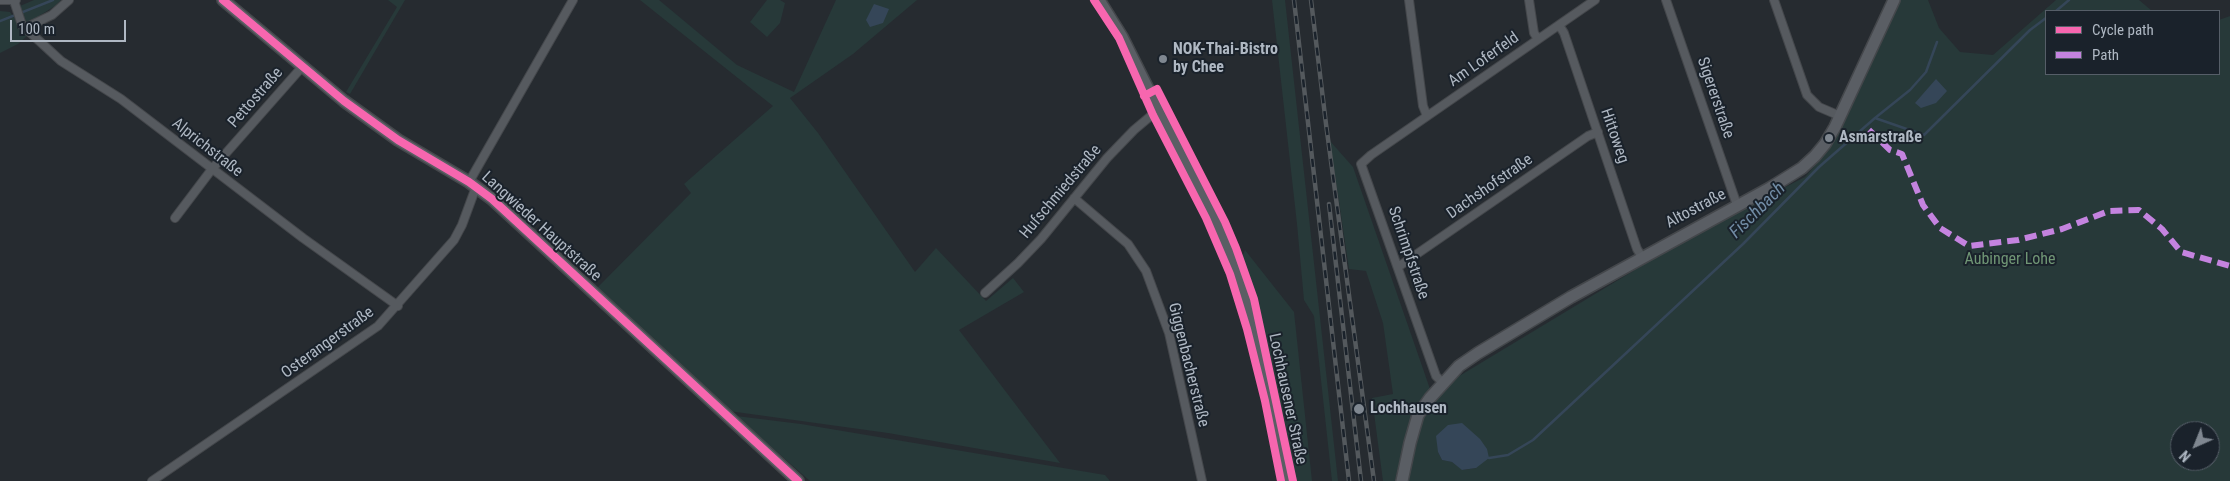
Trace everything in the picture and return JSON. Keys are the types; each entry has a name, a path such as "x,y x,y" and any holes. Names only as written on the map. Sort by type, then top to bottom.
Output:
{"main road":[{"name":"Langwieder Hauptstraße","path":"223,0 344,101 398,140 473,184 798,481"},
{"name":"Lochhausener Straße","path":"1099,0 1122,36 1214,217 1237,271 1255,327 1273,400 1288,481"},
{"name":"Altostraße","path":"1402,481 1418,416 1443,383 1459,366 1642,256 1802,168 1825,144 1894,0"}],"street":[{"path":"1,0 15,2"},
{"path":"22,25 52,15 69,0"},
{"name":"Osterangerstraße","path":"152,481 371,331 398,306 454,240 462,225 473,184 573,0"},
{"path":"1409,0 1422,106 1427,116"},
{"path":"1530,0 1534,33 1538,39"},
{"name":"Am Loferfeld","path":"1389,143 1595,0"},
{"name":"Sigererstraße","path":"1666,0 1737,205"},
{"path":"1776,1 1807,95 1819,107 1840,116"},
{"name":"Alprichstraße","path":"15,2 22,25 62,61 121,99 302,238 398,306"},
{"name":"Hittoweg","path":"1559,25 1564,33 1637,248 1642,256"},
{"name":"Pettostraße","path":"175,218 212,169 302,67"},
{"name":"Hufschmiedstraße","path":"985,293 1018,264 1107,158 1134,130 1159,110"},
{"name":"Dachshofstraße","path":"1398,267 1588,136 1598,132"},
{"name":"Schrimpfstraße","path":"1389,143 1362,164 1436,376 1443,383"},
{"name":"Giggenbacherstraße","path":"1074,198 1128,244 1146,271 1169,333 1202,481"}],"green space":[{"path":"34,0 61,0 55,6 26,24 20,6"},
{"path":"388,0 405,0 350,94 346,92 397,7"},
{"path":"640,0 659,0 737,65 794,92 836,0 917,0 853,54 790,98 818,133 915,272 936,248 986,301 1013,278 1024,292 959,330 1060,463 888,433 729,411 597,288 691,193 684,184 773,106"},
{"path":"767,0 780,0 785,3 780,23 767,37 750,22"},
{"path":"1272,0 1285,0 1338,481 1332,481 1314,316 1304,300"},
{"name":"Aubinger Lohe","path":"1896,0 1928,0 1939,28 1960,52 1993,55 2056,0 2139,0 2151,10 2045,10 2045,75 2220,75 2220,20 2230,16 2230,481 1408,481 1422,420 1451,381 1701,230 1805,177 1830,148","holes":["1438,452 1476,468 1463,470 1452,462 1442,460"]},
{"path":"0,11 10,12 27,36 18,44 0,53"},
{"path":"1330,141 1353,167 1430,389 1414,415 1402,451 1395,481 1383,481 1372,398 1393,394 1383,323 1366,271 1349,269"},
{"path":"1245,250 1294,312 1312,481 1294,481 1256,299 1242,258"},
{"path":"736,416 801,424 1105,475 1110,481 810,481"}],"water":[{"path":"874,4 889,9 883,23 870,27 866,20"},
{"path":"1936,79 1947,91 1936,103 1921,108 1915,103"},
{"path":"1462,423 1480,439 1487,449 1489,458 1476,468 1462,470 1452,462 1442,460 1438,452 1436,436 1448,425"}],"waterway":[{"path":"0,21 53,0"},
{"name":"Fischbach","path":"2057,10 2069,0"},
{"name":"Fischbach","path":"1489,458 1508,455 1533,440 1743,244 1819,167 1875,118 1924,135 2030,30 2045,19"},
{"path":"1875,118 1910,90 1926,72 1937,42"}],"railway":[{"path":"1294,0 1349,481"},
{"path":"1311,0 1374,481"},
{"path":"1329,204 1361,481"}],"marked path":[{"path":"1869,130 1890,150 1902,154 1923,205 1940,228 1969,246 2018,240 2062,229 2109,211 2139,210 2162,229 2181,252 2230,266"}],"cycle path":[{"path":"223,0 344,101 398,140 469,182 492,199 798,481"},
{"path":"1094,0 1119,38 1153,115 1206,218 1230,274 1247,329 1265,401 1281,481"},
{"path":"1144,96 1157,89 1225,222 1236,248 1254,299 1293,481"}],"place":[{"name":"NOK-Thai-Bistro by Chee","path":"1163,59"},
{"name":"Asmarstraße","path":"1829,138"},
{"name":"Lochhausen","path":"1359,409"}]}
